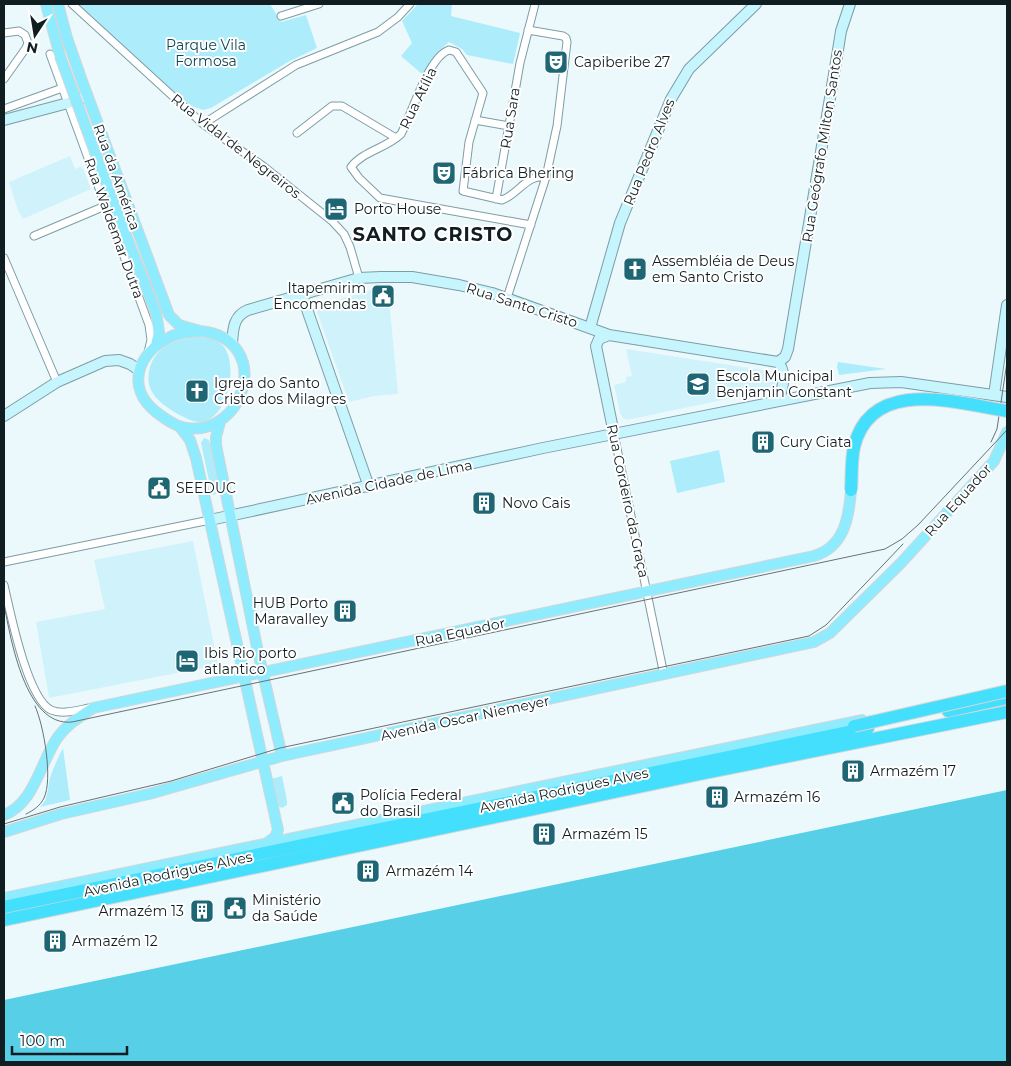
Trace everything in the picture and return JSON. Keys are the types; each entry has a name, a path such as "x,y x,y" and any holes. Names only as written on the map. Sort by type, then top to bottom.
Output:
{"highway":[{"path":"851,490 852,456 858,436 870,418 887,406 902,400 920,399 1007,411"},
{"path":"796,742 854,726 1007,691"},
{"name":"Avenida Rodrigues Alves","path":"4,908 1007,698"},
{"name":"Avenida Rodrigues Alves","path":"4,920 700,774 1007,712"}],"main road":[{"path":"46,4 55,55 109,202 157,318 159,332 156,346"},
{"name":"Rua da América","path":"58,4 67,38 87,96 169,315 179,324 200,331"},
{"name":"Rua Pedro Alves","path":"590,328 620,223 671,99 689,69 756,4"},
{"name":"Rua Geógrafo Milton Santos","path":"778,362 785,357 788,349 841,31 850,4"},
{"path":"4,120 87,96"},
{"name":"Rua Santo Cristo","path":"232,344 235,323 241,313 359,278 381,276 429,279 482,290 609,335 778,362"},
{"path":"302,296 369,487"},
{"path":"994,395 1007,305"},
{"path":"180,427 200,429 210,427 220,422 236,403 244,379 242,359 232,344 216,334 200,331 174,335 156,346 147,355 138,376 140,390 146,403 161,416 180,427 187,434 193,446 261,761 278,830 275,837 266,844"},
{"name":"Rua Cordeiro da Graça","path":"609,335 599,339 596,346 614,434"},
{"path":"4,416 57,382 113,359 127,363 139,370"},
{"path":"775,401 783,387 783,372 778,362"},
{"name":"Avenida Cidade de Lima","path":"210,520 614,434 775,401 883,382 917,384 1007,397"},
{"path":"220,422 216,445 229,516 282,756"},
{"name":"Rua Equador","path":"901,563 994,461 1007,432"},
{"path":"994,461 1007,449"},
{"name":"Rua Equador","path":"4,815 15,808 31,790 46,757 63,730 93,708 814,556 823,553 835,543 846,525 850,509 851,490"},
{"name":"Avenida Oscar Niemeyer","path":"4,832 61,814 149,794 282,756 803,645 819,640 830,633 901,563"},
{"name":"Avenida Rodrigues Alves","path":"4,898 1007,691"},
{"path":"63,895 76,883"}],"street":[{"name":"Rua Vidal de Negreiros","path":"72,4 203,124 263,166 332,221 344,234 359,278"},
{"path":"281,16 319,4"},
{"path":"203,124 296,65 378,32 398,18 410,4"},
{"name":"Rua Sara","path":"496,199 517,79 535,4"},
{"path":"507,298 546,177 557,126 567,40 563,36 528,30"},
{"path":"4,79 28,43 25,35 19,31 6,33"},
{"name":"Rua Atília","path":"496,199 466,193 462,190 469,142 483,96 482,90 456,52 449,50 441,54 436,61 421,87 404,128 396,138 368,154 351,168 380,198 531,225"},
{"name":"Rua Waldemar Dutra","path":"55,55 62,89 109,202 151,331 151,344 147,355"},
{"path":"4,109 82,80"},
{"path":"297,133 332,106 337,105 342,106 396,138"},
{"path":"475,120 509,126"},
{"path":"496,199 506,199 535,176 546,177"},
{"path":"34,236 109,202"},
{"path":"4,258 57,382"},
{"name":"Rua Cordeiro da Graça","path":"614,434 664,676"},
{"name":"Avenida Cidade de Lima","path":"4,562 210,520"},
{"path":"4,585 26,668 45,706 57,712 93,708"}],"shaded area":[{"path":"70,156 75,169 82,166 91,189 23,219 9,182"},
{"path":"374,289 388,289 398,394 374,396 349,402 317,312 321,305"},
{"name":"Escola Municipal Benjamin Constant","path":"626,349 769,371 775,376 776,382 770,390 627,420 620,413 614,385 626,382 626,377 632,376"},
{"path":"193,541 218,665 49,698 36,622 105,609 94,560"},
{"path":"1007,790 1007,1062 4,1062 4,1000"}],"green space":[{"name":"Parque Vila Formosa","path":"270,4 281,22 306,15 317,48 288,62 211,108 203,110 189,105 76,5"},
{"path":"418,4 452,4 451,16 520,33 513,64 467,55 462,49 449,42 439,51 422,74 401,56 412,43 402,21"},
{"path":"209,338 220,343 226,351 230,362 228,388 224,401 218,412 210,419 200,422 185,418 162,403 151,390 148,378 156,356 167,345 182,339"},
{"path":"838,362 886,369 839,375"},
{"path":"204,438 209,440 220,493 212,495 201,443"},
{"path":"719,450 725,482 677,493 670,461"},
{"path":"63,748 70,800 40,807 46,797 51,774"},
{"path":"282,776 287,805 282,808 278,806 271,779"}],"tram line":[{"path":"991,442 997,429 1007,362"},
{"path":"4,605 16,658 32,696 43,711 56,720 72,722 885,549 902,539 918,525 1007,430"},
{"path":"4,824 60,807 171,781 280,748 809,636 826,625 903,544"},
{"path":"26,814 44,798 48,778 44,739 35,706"}],"place":[{"name":"Capiberibe 27","path":"556,62"},
{"name":"Fábrica Bhering","path":"444,173"},
{"name":"Porto House","path":"336,209"},
{"name":"Assembléia de Deus em Santo Cristo","path":"635,269"},
{"name":"Itapemirim Encomendas","path":"383,296"},
{"name":"Escola Municipal Benjamin Constant","path":"698,384"},
{"name":"Igreja do Santo Cristo dos Milagres","path":"197,391"},
{"name":"Cury Ciata","path":"763,442"},
{"name":"SEEDUC","path":"159,488"},
{"name":"Novo Cais","path":"484,503"},
{"name":"HUB Porto Maravalley","path":"345,611"},
{"name":"Ibis Rio porto atlantico","path":"187,661"},
{"name":"Armazém 17","path":"853,771"},
{"name":"Armazém 16","path":"717,797"},
{"name":"Polícia Federal do Brasil","path":"343,803"},
{"name":"Armazém 15","path":"544,834"},
{"name":"Armazém 14","path":"368,871"},
{"name":"Ministério da Saúde","path":"235,908"},
{"name":"Armazém 13","path":"202,911"},
{"name":"Armazém 12","path":"55,941"}],"district":[{"name":"SANTO CRISTO","path":"433,234"}]}
